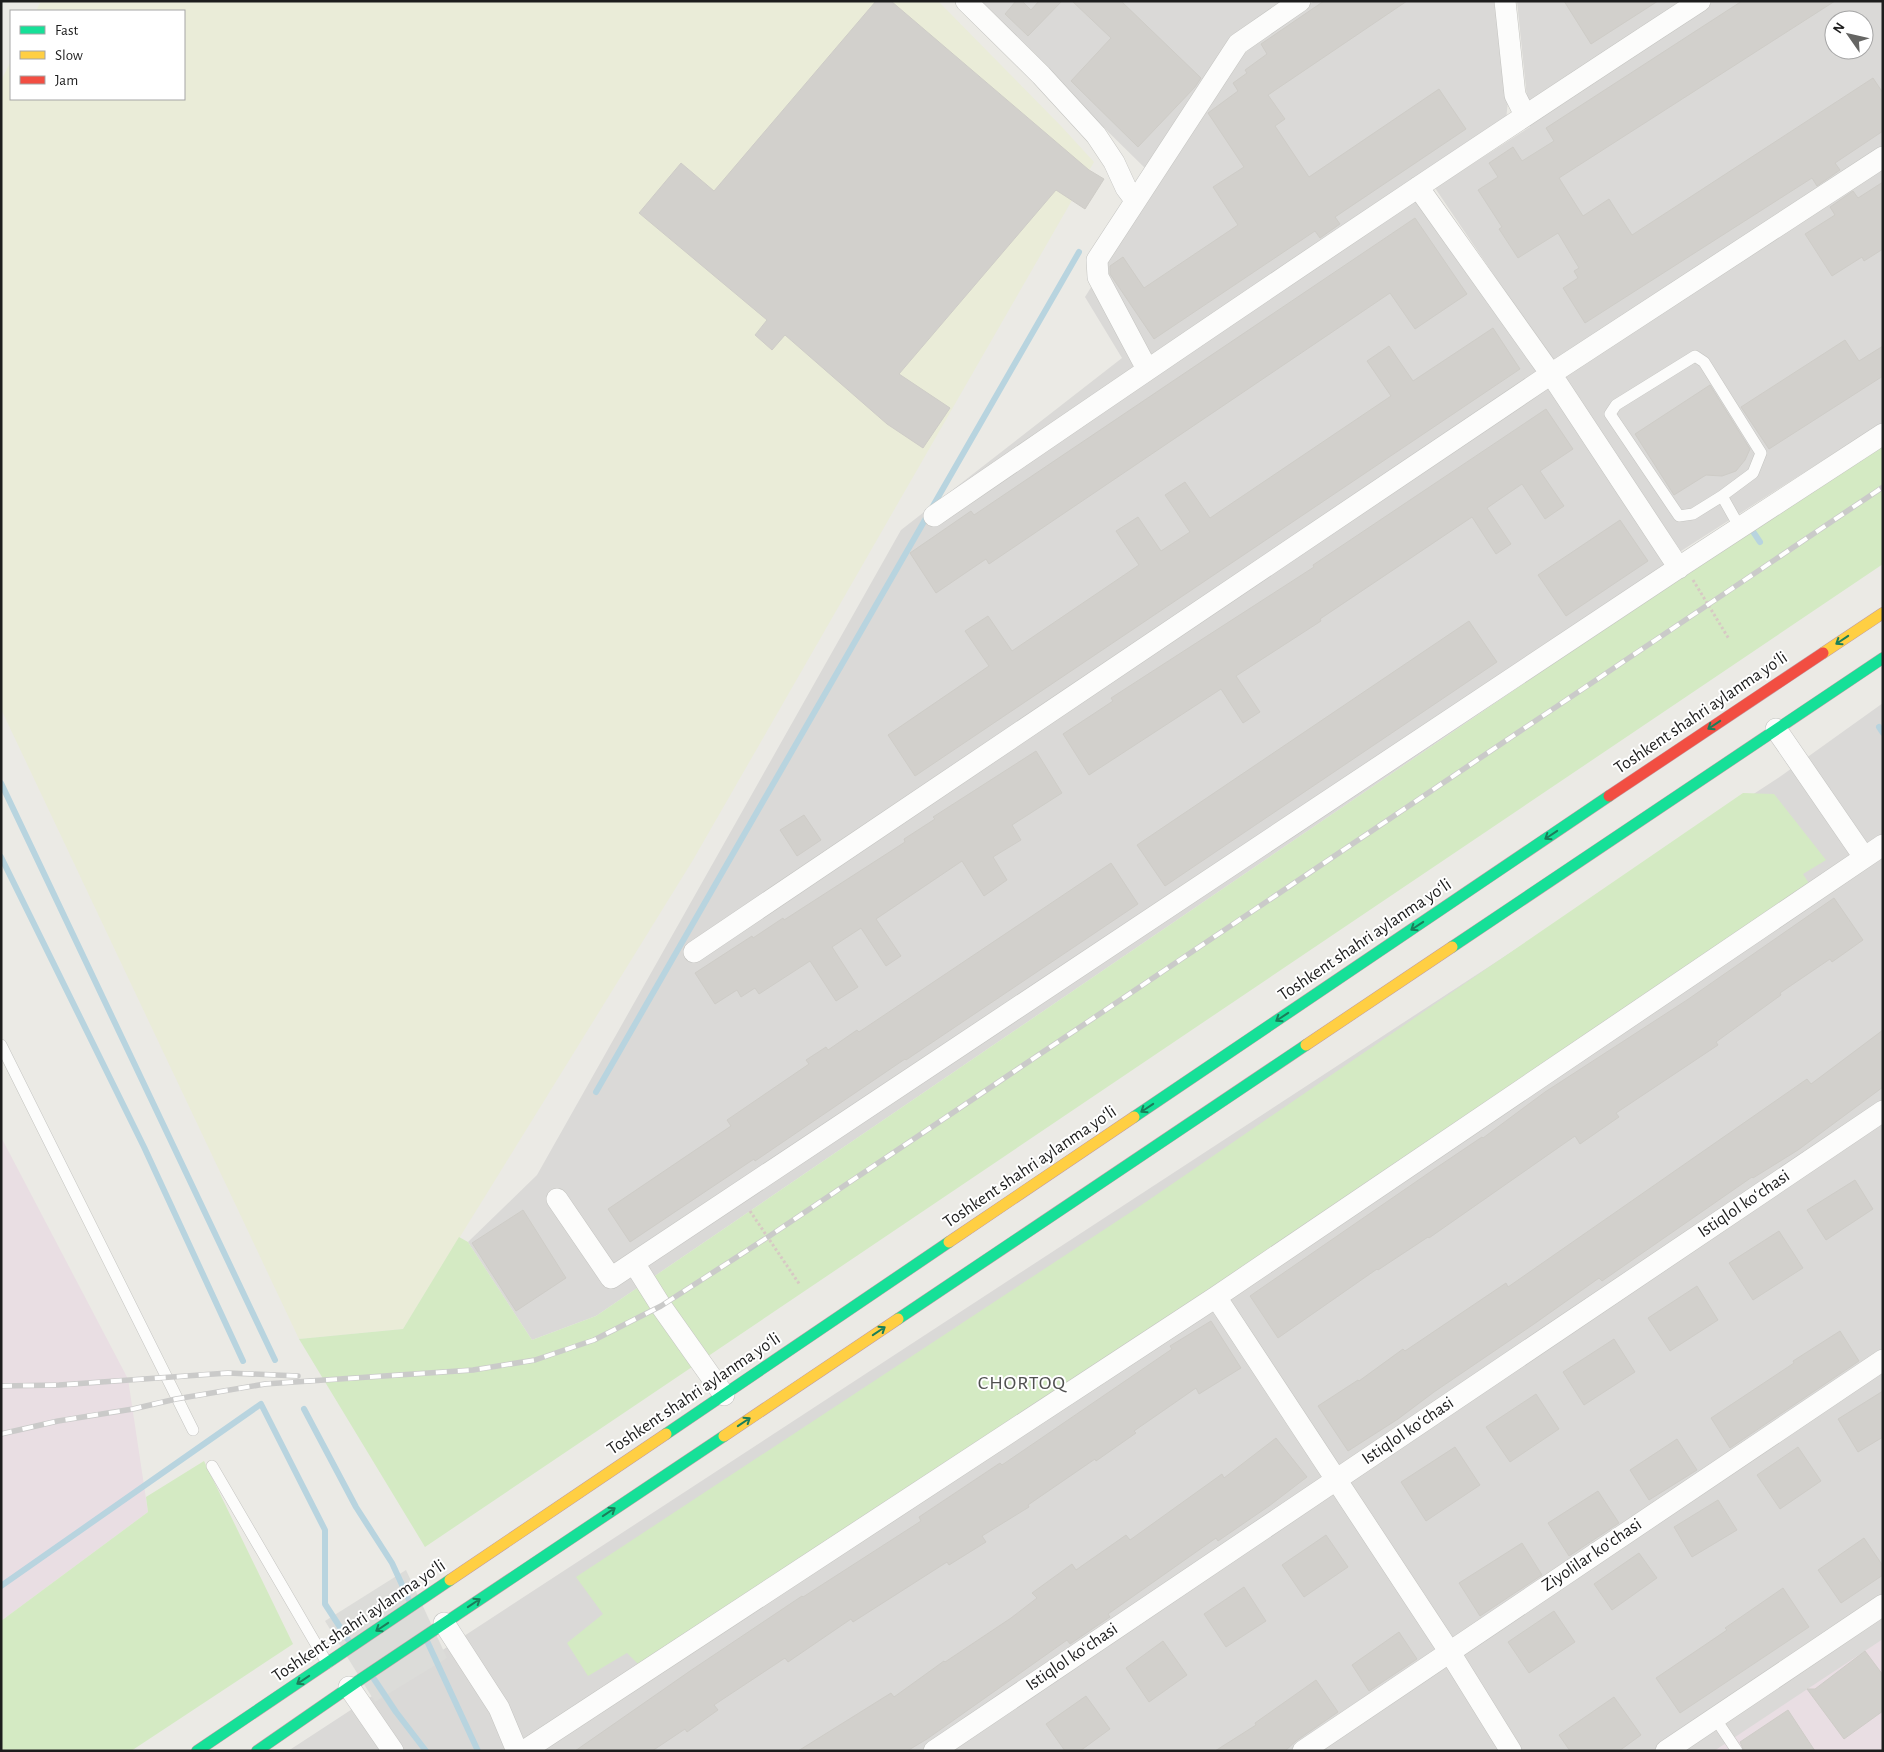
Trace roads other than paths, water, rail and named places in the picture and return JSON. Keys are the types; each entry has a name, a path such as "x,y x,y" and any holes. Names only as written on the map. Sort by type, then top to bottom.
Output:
{"highway":[{"name":"Toshkent shahri aylanma yoʻli","path":"197,1751 1754,698 1883,613"},
{"path":"257,1751 439,1626 1771,728 1883,658"},
{"path":"1754,698 1754,714"}],"street":[{"path":"966,1 1041,74 1096,135 1114,162 1126,188 1135,200"},
{"path":"1147,370 1098,277 1096,260 1238,44 1300,1"},
{"path":"1505,1 1516,95 1525,115"},
{"path":"934,516 1525,115 1700,1"},
{"path":"694,952 1551,374 1883,157"},
{"path":"1418,187 1551,374 1681,566"},
{"path":"557,1199 611,1278 1681,566 1883,434"},
{"path":"1771,728 1864,858"},
{"path":"524,1751 1216,1297 1883,844"},
{"name":"Istiqlol koʻchasi","path":"934,1751 1883,1111"},
{"path":"634,1263 661,1306 724,1395"},
{"path":"1216,1297 1449,1651 1511,1751"},
{"name":"Ziyolilar koʻchasi","path":"1303,1751 1883,1360"},
{"path":"1666,1751 1883,1605"},
{"path":"439,1626 499,1708 517,1751"},
{"path":"355,1683 393,1751"}],"lane":[{"path":"1695,356 1704,362 1761,452 1753,473 1722,496 1692,514 1679,516 1610,414 1616,405 1695,356"},
{"path":"1722,496 1740,528"},
{"path":"1,1045 193,1430"},
{"path":"212,1466 327,1663"},
{"path":"1715,1718 1737,1751"}],"waterway":[{"path":"596,1092 1079,252"},
{"path":"1754,533 1760,542"},
{"path":"1879,727 1883,733"},
{"path":"1,783 275,1360"},
{"path":"1,857 144,1147 243,1361"},
{"path":"1,1586 261,1404 325,1530 325,1604 349,1641"},
{"path":"304,1409 356,1507 392,1563 409,1600"},
{"path":"427,1641 478,1751"},
{"path":"374,1679 426,1751"}],"railway":[{"path":"1,1434 58,1421 265,1384 473,1370 535,1360 594,1340 661,1306 768,1237 1883,487"},
{"path":"1,1386 59,1385 228,1373 298,1376"}],"district":[{"name":"CHORTOQ","path":"1022,1383"}]}
